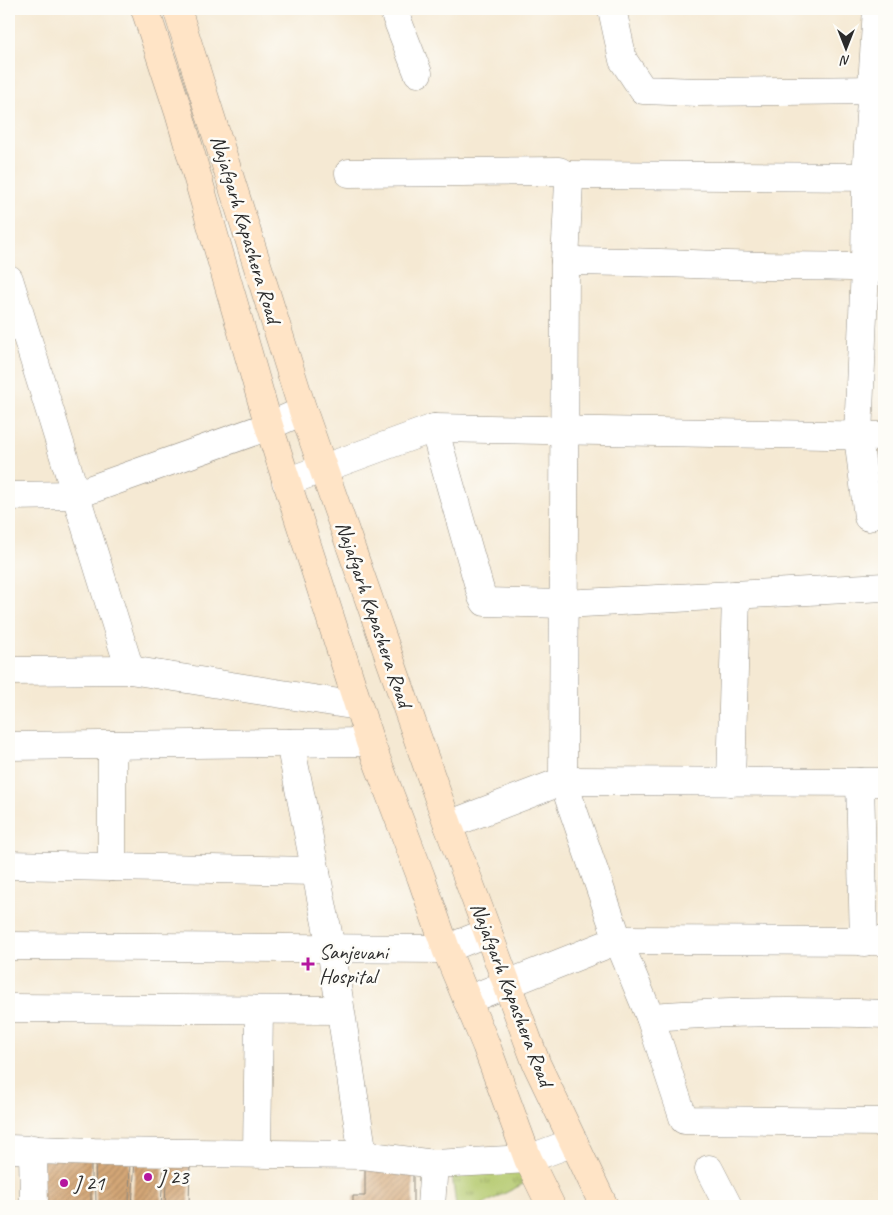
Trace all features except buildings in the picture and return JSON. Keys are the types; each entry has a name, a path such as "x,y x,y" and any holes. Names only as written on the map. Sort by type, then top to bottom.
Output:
{"main road":[{"name":"Najafgarh Kapashera Road","path":"145,9 179,113 286,482 370,742 446,949 486,1045 528,1158 551,1206"},
{"name":"Najafgarh Kapashera Road","path":"177,9 323,469 448,824 537,1065 604,1206"}],"street":[{"path":"393,9 418,73"},
{"path":"612,9 623,60 643,90 697,92 877,90"},
{"path":"868,517 874,268 877,9"},
{"path":"349,174 559,171 566,176 569,182 566,261 563,781 618,940 650,1017 684,1120 884,1122"},
{"path":"566,176 875,177"},
{"path":"566,261 874,268"},
{"path":"9,279 16,328 75,495 130,670"},
{"path":"9,496 75,495 269,426 304,411"},
{"path":"286,482 434,428 871,436"},
{"path":"434,428 485,602 564,604 884,587"},
{"path":"732,782 736,595"},
{"path":"9,671 130,670 358,706"},
{"path":"9,746 370,742"},
{"path":"290,743 331,948 363,1155"},
{"path":"112,745 112,867"},
{"path":"448,824 563,781 872,782 874,941 618,940 467,1000"},
{"path":"9,865 316,871"},
{"path":"9,946 446,949 488,932"},
{"path":"9,1008 340,1010"},
{"path":"257,1153 259,1010"},
{"path":"650,1017 703,1013 783,1011 884,1014"},
{"path":"34,1206 21,1149 94,1152 363,1155 435,1191 574,1142"},
{"path":"709,1169 728,1206"}],"green space":[{"path":"513,1161 525,1183 480,1206 456,1206 451,1167"}],"place":[{"name":"Sanjevani Hospital","path":"308,964"},
{"name":"J 23","path":"148,1177"},
{"name":"J 21","path":"64,1183"}]}
